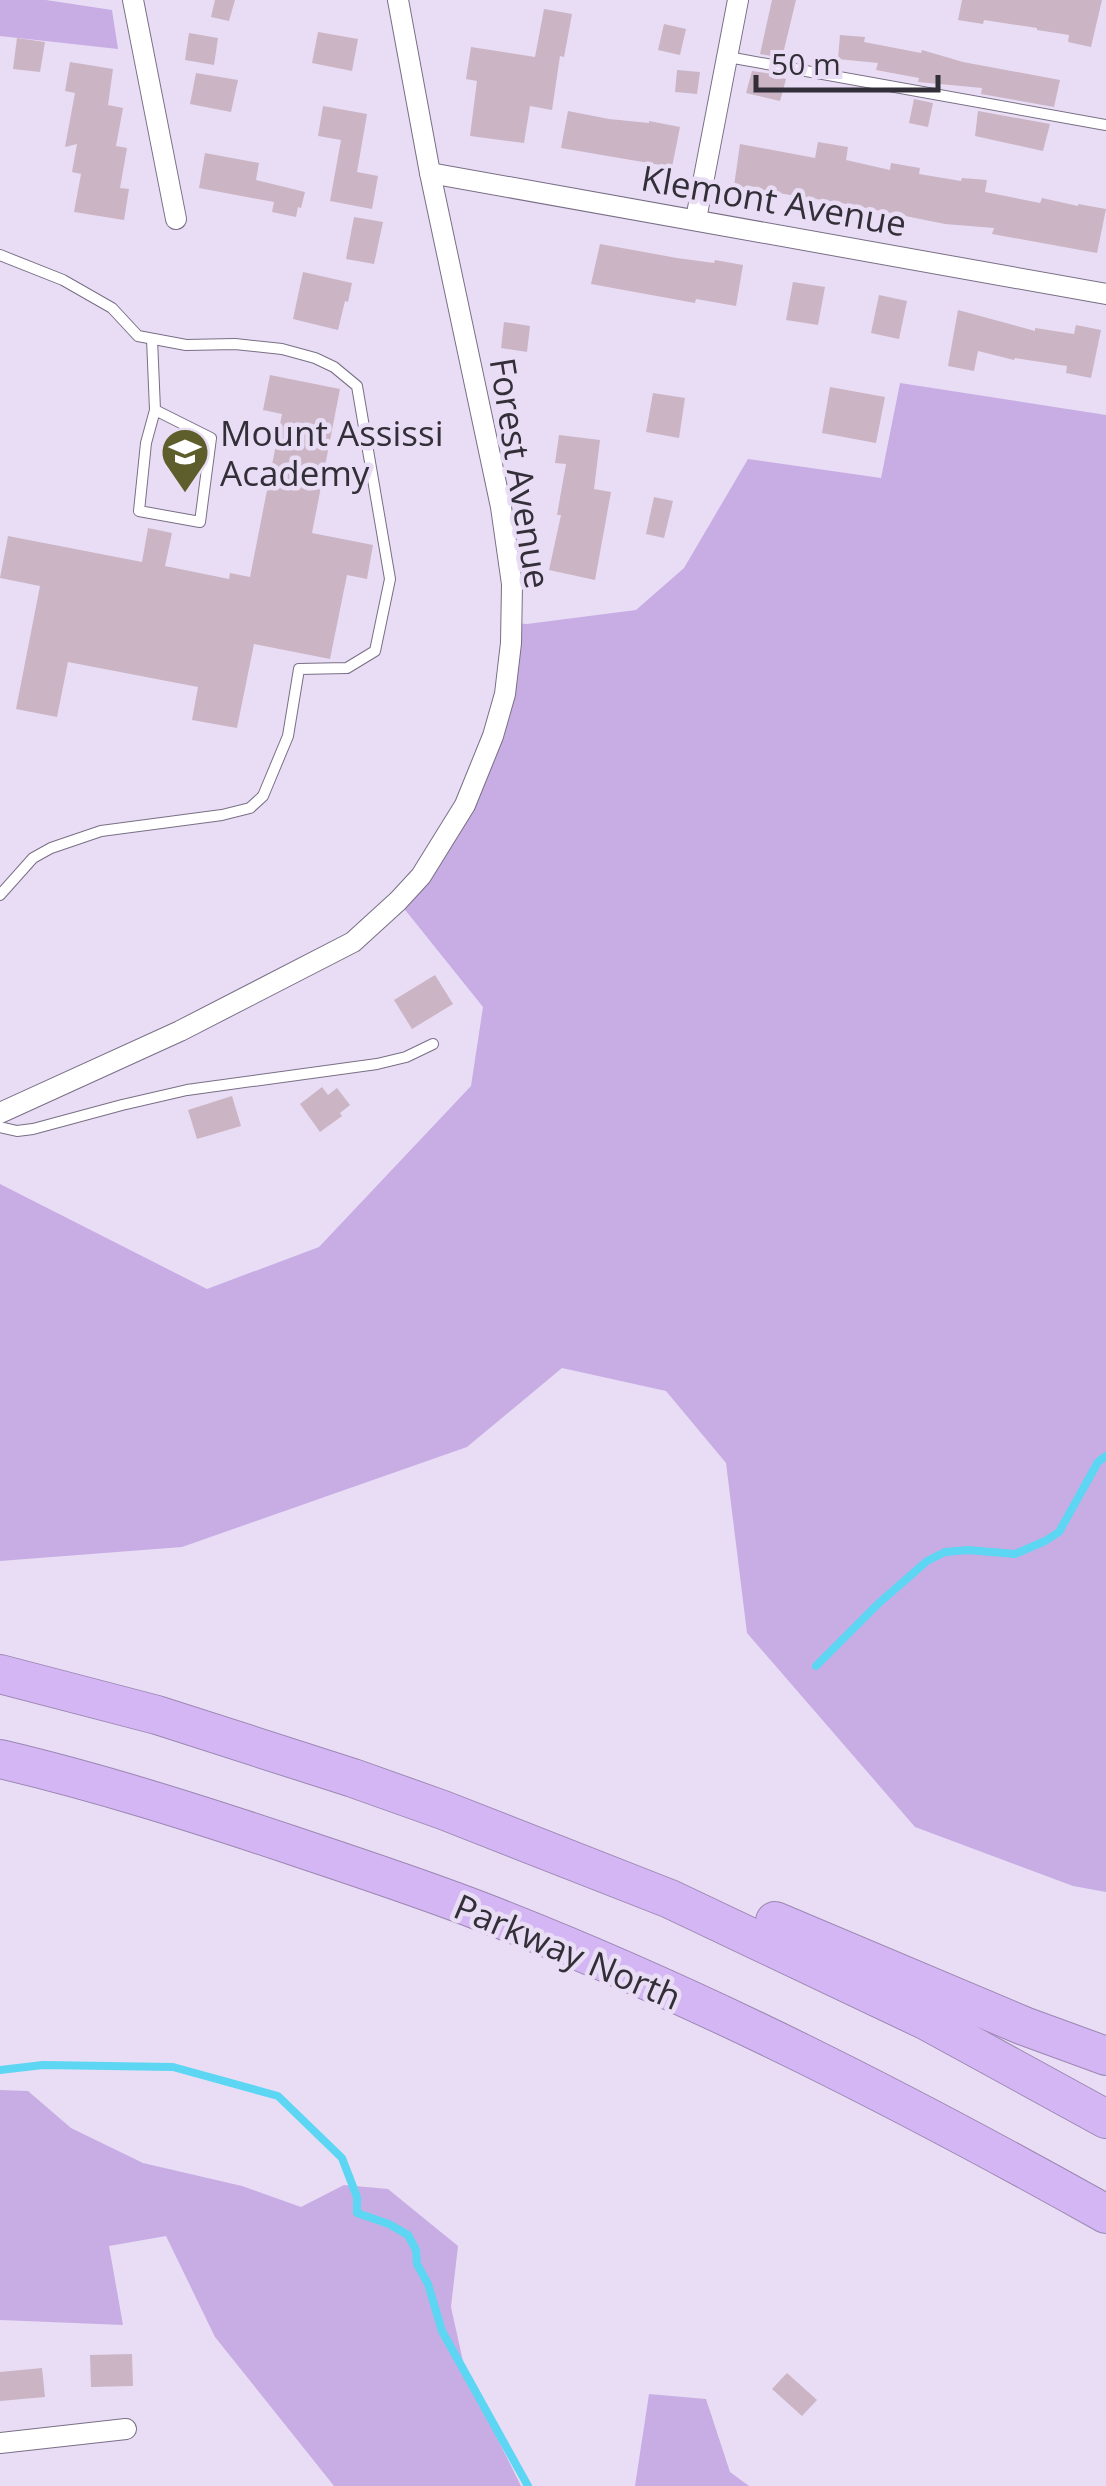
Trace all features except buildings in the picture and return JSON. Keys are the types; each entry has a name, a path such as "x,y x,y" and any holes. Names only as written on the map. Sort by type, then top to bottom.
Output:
{"highway":[{"path":"0,1674 158,1715 443,1810 670,1899 927,2021 1106,2119"},
{"path":"257,1748 452,1794 564,1832 1024,2026 1106,2056"},
{"name":"Parkway North","path":"0,1759 247,1830 485,1913 731,2020 900,2102 1106,2214"},
{"path":"1000,2155 1106,2230"}],"street":[{"path":"133,0 176,220"},
{"name":"Forest Avenue","path":"0,1113 180,1031 352,942 421,876 465,805 493,736 505,694 512,584 502,507 430,173 398,0"},
{"path":"696,219 738,0"},
{"name":"Klemont Avenue","path":"430,173 1106,294"},
{"path":"0,2443 126,2429"}],"lane":[{"path":"727,56 1106,125"},
{"path":"0,254 63,280 112,308 138,336 186,345 235,344 282,349 334,366 357,386 390,579 375,651 346,668 299,669 288,736 263,796 250,808 101,831 32,858 0,895"},
{"path":"152,339 155,410 146,444 140,511 200,522 211,438 155,410"},
{"path":"0,1127 33,1130 188,1090 377,1064 433,1044"}],"shaded area":[{"path":"0,0 46,0 112,10 118,49 0,36"},
{"path":"900,383 1106,415 1106,1892 1073,1886 915,1827 747,1633 726,1463 666,1391 562,1368 467,1447 182,1547 0,1561 0,1184 207,1289 319,1247 471,1086 483,1007 398,901 493,737 511,623 636,610 684,568 748,459 881,478"},
{"path":"0,2090 28,2091 71,2128 143,2163 242,2186 301,2207 344,2185 388,2189 458,2246 451,2307 466,2375 521,2486 334,2486 215,2337 166,2236 109,2246 123,2325 0,2320"},
{"path":"649,2394 706,2399 730,2472 749,2486 635,2486"}],"waterway":[{"path":"816,1666 927,1561 945,1552 968,1550 1015,1554 1059,1532 1098,1462 1106,1456"},
{"path":"0,2070 43,2065 173,2067 278,2096 342,2158 357,2197 357,2213 408,2235 442,2331 528,2486"}],"place":[{"name":"Mount Assissi Academy","path":"185,494"}]}
